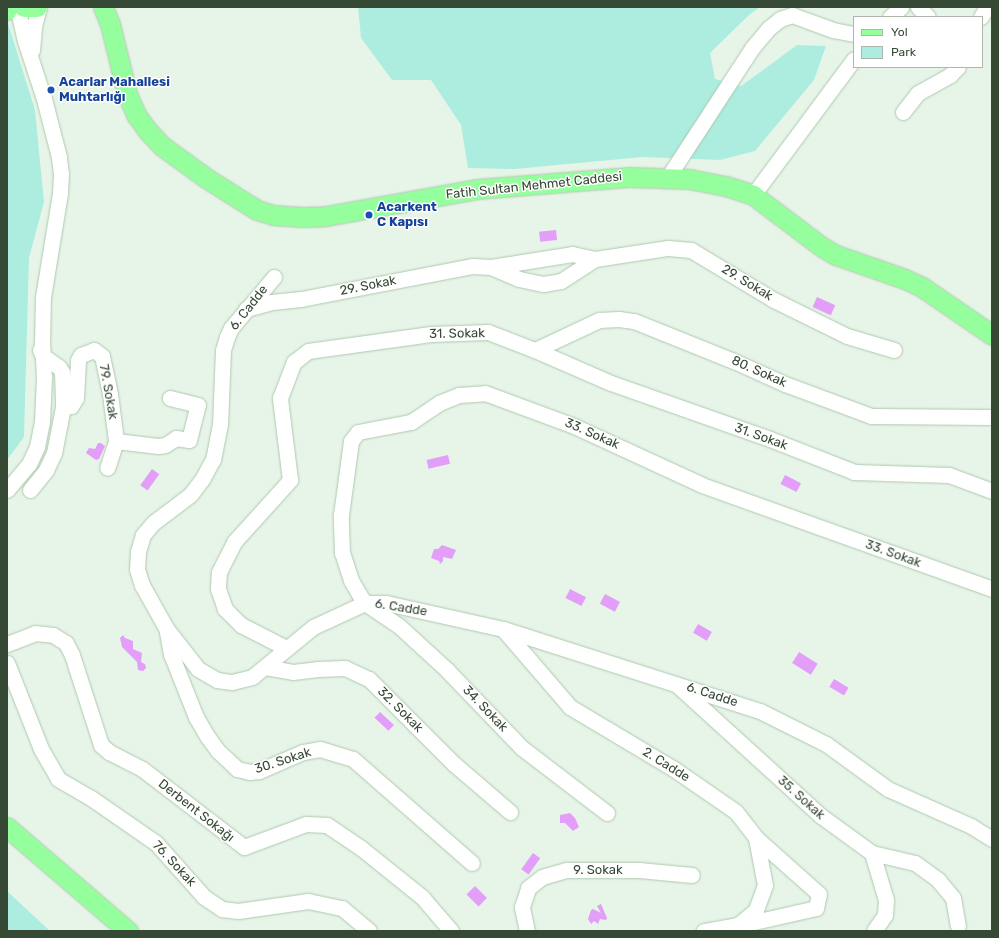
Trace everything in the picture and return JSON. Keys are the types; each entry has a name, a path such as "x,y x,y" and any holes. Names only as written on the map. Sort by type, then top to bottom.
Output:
{"main road":[{"path":"24,7 38,7"},
{"name":"Fatih Sultan Mehmet Caddesi","path":"103,7 110,24 127,94 136,116 162,146 206,178 257,210 273,215 303,217 326,216 477,190 628,177 668,177 726,186 753,196 822,247 836,255 922,286 992,335"},
{"path":"7,827 14,836 128,931"}],"street":[{"path":"7,490 30,464 37,447 42,422 44,378 43,356 35,341 34,312 39,271 45,250 52,235 60,193 61,174 59,157 25,41 17,7"},
{"path":"32,61 32,38 38,7"},
{"path":"891,16 901,7"},
{"path":"918,7 927,16"},
{"path":"982,16 988,7"},
{"path":"668,177 752,48 780,19 792,16 833,30 853,34"},
{"path":"753,196 853,60"},
{"path":"903,112 918,93 950,75 957,68"},
{"name":"29. Sokak","path":"246,309 272,302 301,299 473,266 491,267 572,254 595,259 668,248 691,250 787,306 847,336 894,350"},
{"name":"29. Sokak","path":"491,267 519,279 542,284 561,281 595,259"},
{"name":"6. Cadde","path":"274,277 231,328 223,350 220,424 213,459 203,478 190,495 153,523 142,535 138,551 137,569 142,585 166,628 198,669 217,680 232,682 252,677 265,668 286,648 313,627 365,603 386,603 503,629 760,711 826,744 888,789 971,826 992,839"},
{"name":"80. Sokak","path":"535,350 598,320 619,318 634,321 736,362 785,384 871,416 992,417"},
{"name":"31. Sokak","path":"286,648 241,625 225,609 218,590 219,572 234,542 290,480 280,398 294,362 308,351 314,349 431,334 488,332 535,350 611,383 770,439 854,472 949,475 992,491"},
{"name":"79. Sokak","path":"63,407 71,406 76,398 78,360 81,355 88,352 98,352 102,356 105,365 116,441 107,468"},
{"path":"30,490 46,470 54,453 63,407 62,372 59,367 43,356"},
{"name":"33. Sokak","path":"365,603 351,580 342,553 341,515 351,440 358,432 410,422 439,403 459,395 485,393 574,426 702,485 992,589"},
{"path":"116,441 158,446 165,445 176,438 189,440 198,405 170,398"},
{"name":"34. Sokak","path":"365,603 399,626 447,670 522,748 607,813"},
{"name":"30. Sokak","path":"166,628 171,654 196,717 218,751 237,769 250,772 259,771 303,752 320,749 353,759 472,863"},
{"name":"2. Cadde","path":"503,629 570,707 674,769 736,812 756,838 819,894 816,908 704,931"},
{"name":"Derbent Sokağı","path":"7,644 35,633 53,635 66,643 72,656 101,745 110,752 141,768 244,847 306,824 327,825 361,848 422,897 451,931"},
{"name":"76. Sokak","path":"7,663 41,749 58,779 91,798 156,843 204,897 222,909 238,911 308,901 342,908 369,931"},
{"name":"32. Sokak","path":"265,668 293,672 345,668 369,679 454,764 510,812"},
{"name":"35. Sokak","path":"673,682 821,816 872,854"},
{"path":"7,822 14,836"},
{"name":"2. Cadde","path":"738,925 756,910 765,885 756,838"},
{"path":"874,931 885,915 886,900 872,854 915,863 938,880 953,898 958,926"},
{"name":"9. Sokak","path":"527,931 522,907 528,888 542,877 567,870 639,870 692,875"}],"green space":[{"path":"358,7 760,7 749,15 710,53 715,79 741,86 797,45 826,46 814,80 755,151 720,160 642,157 515,169 468,168 461,125 431,80 392,80 361,38"},
{"path":"7,20 35,110 44,202 29,258 24,437 7,460"},
{"path":"7,891 50,931 7,931"}],"shaded area":[{"path":"556,230 557,240 540,242 539,232"},
{"path":"817,297 835,305 831,315 813,307"},
{"path":"98,443 105,446 99,459 96,460 86,453 89,448 95,449"},
{"path":"448,455 450,464 429,469 427,460"},
{"path":"152,469 159,474 148,490 140,485"},
{"path":"785,475 801,483 796,492 780,484"},
{"path":"442,545 456,550 452,559 443,557 443,561 440,564 439,561 431,558 434,549 438,549"},
{"path":"570,589 586,597 581,606 565,598"},
{"path":"605,594 620,602 615,612 600,604"},
{"path":"698,624 712,632 707,641 693,633"},
{"path":"123,635 125,638 133,641 133,649 142,653 141,662 145,664 146,668 143,671 138,670 137,662 122,647 120,638"},
{"path":"799,652 818,664 811,675 792,663"},
{"path":"834,679 849,688 844,695 829,687"},
{"path":"380,712 394,725 388,731 375,718"},
{"path":"570,813 575,818 579,827 573,831 565,823 560,823 560,815"},
{"path":"533,853 540,858 529,874 521,869"},
{"path":"475,886 487,898 479,907 467,894"},
{"path":"601,904 607,918 606,920 600,919 598,924 594,921 591,924 588,919 591,910 593,909 601,913 597,906"}],"place":[{"name":"Acarlar Mahallesi Muhtarlığı","path":"51,90"},
{"name":"Acarkent C Kapısı","path":"369,215"}]}
